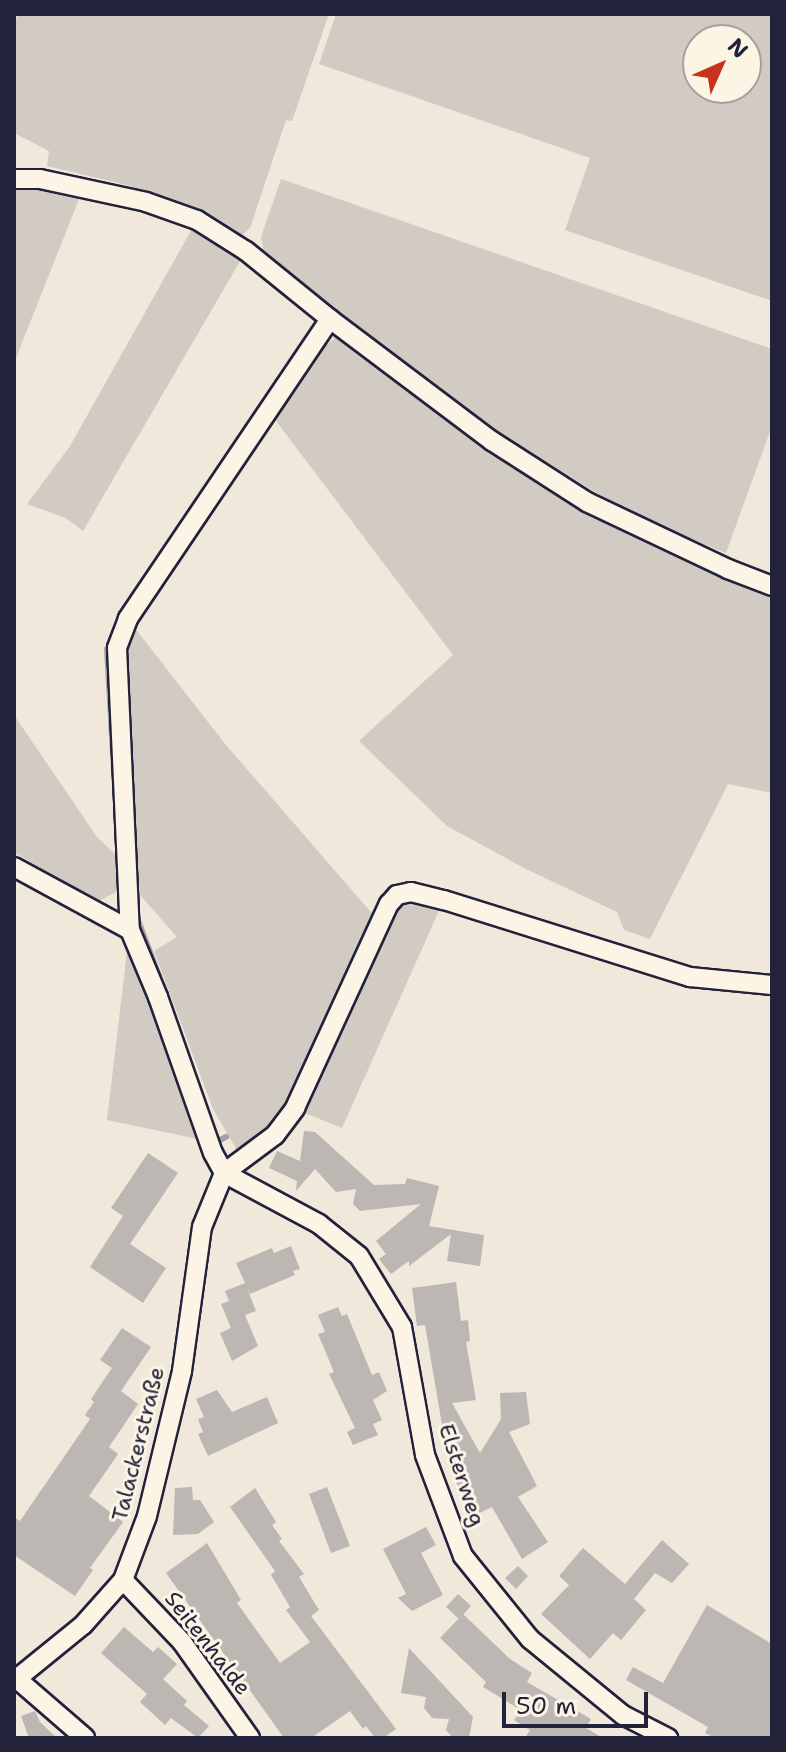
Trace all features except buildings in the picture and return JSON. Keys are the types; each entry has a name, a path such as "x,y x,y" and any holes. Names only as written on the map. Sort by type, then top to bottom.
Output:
{"street":[{"path":"14,179 40,179 146,202 197,220 246,251 330,319 492,441 587,502 728,569 772,586"},
{"path":"330,319 128,619 117,648 130,930 158,997 213,1153 224,1173 275,1135 295,1108 389,904 397,895 411,892 444,900 690,977 772,985"},
{"path":"14,867 130,930"},
{"name":"Talackerstraße","path":"16,1680 83,1625 123,1580 147,1516 182,1371 202,1227 224,1173"},
{"name":"Elsterweg","path":"224,1173 319,1224 359,1256 402,1327 425,1455 463,1556 530,1639 623,1715 668,1738"},
{"name":"Seitenhalde","path":"123,1580 182,1642 250,1738"},
{"path":"16,1680 85,1738"}],"shaded area":[{"path":"18,14 329,14 292,121 286,120 250,228 241,236 192,210 127,185 47,166 49,151 14,133 14,24"},
{"path":"336,14 772,14 772,301 565,230 590,158 319,64"},
{"path":"281,179 772,349 772,426 726,553 634,516 487,425 265,258 261,237"},
{"path":"30,187 81,194 14,363 14,191"},
{"path":"197,220 246,251 83,531 66,518 27,504 70,446"},
{"path":"338,335 569,500 772,595 772,793 728,784 650,939 624,930 617,912 526,869 447,826 359,741 453,655 273,417 320,351"},
{"path":"134,627 226,745 376,918 292,1104 268,1133 238,1152 213,1109 154,951 177,937 140,895 125,655"},
{"path":"14,715 97,837 118,857 118,891 97,902 14,852"},
{"path":"409,897 442,904 342,1128 300,1111 397,908"},
{"path":"128,943 198,1139 107,1120"}],"waterway":[{"path":"107,649 115,789"},
{"path":"139,923 159,976"},
{"path":"218,1141 226,1137"}]}
